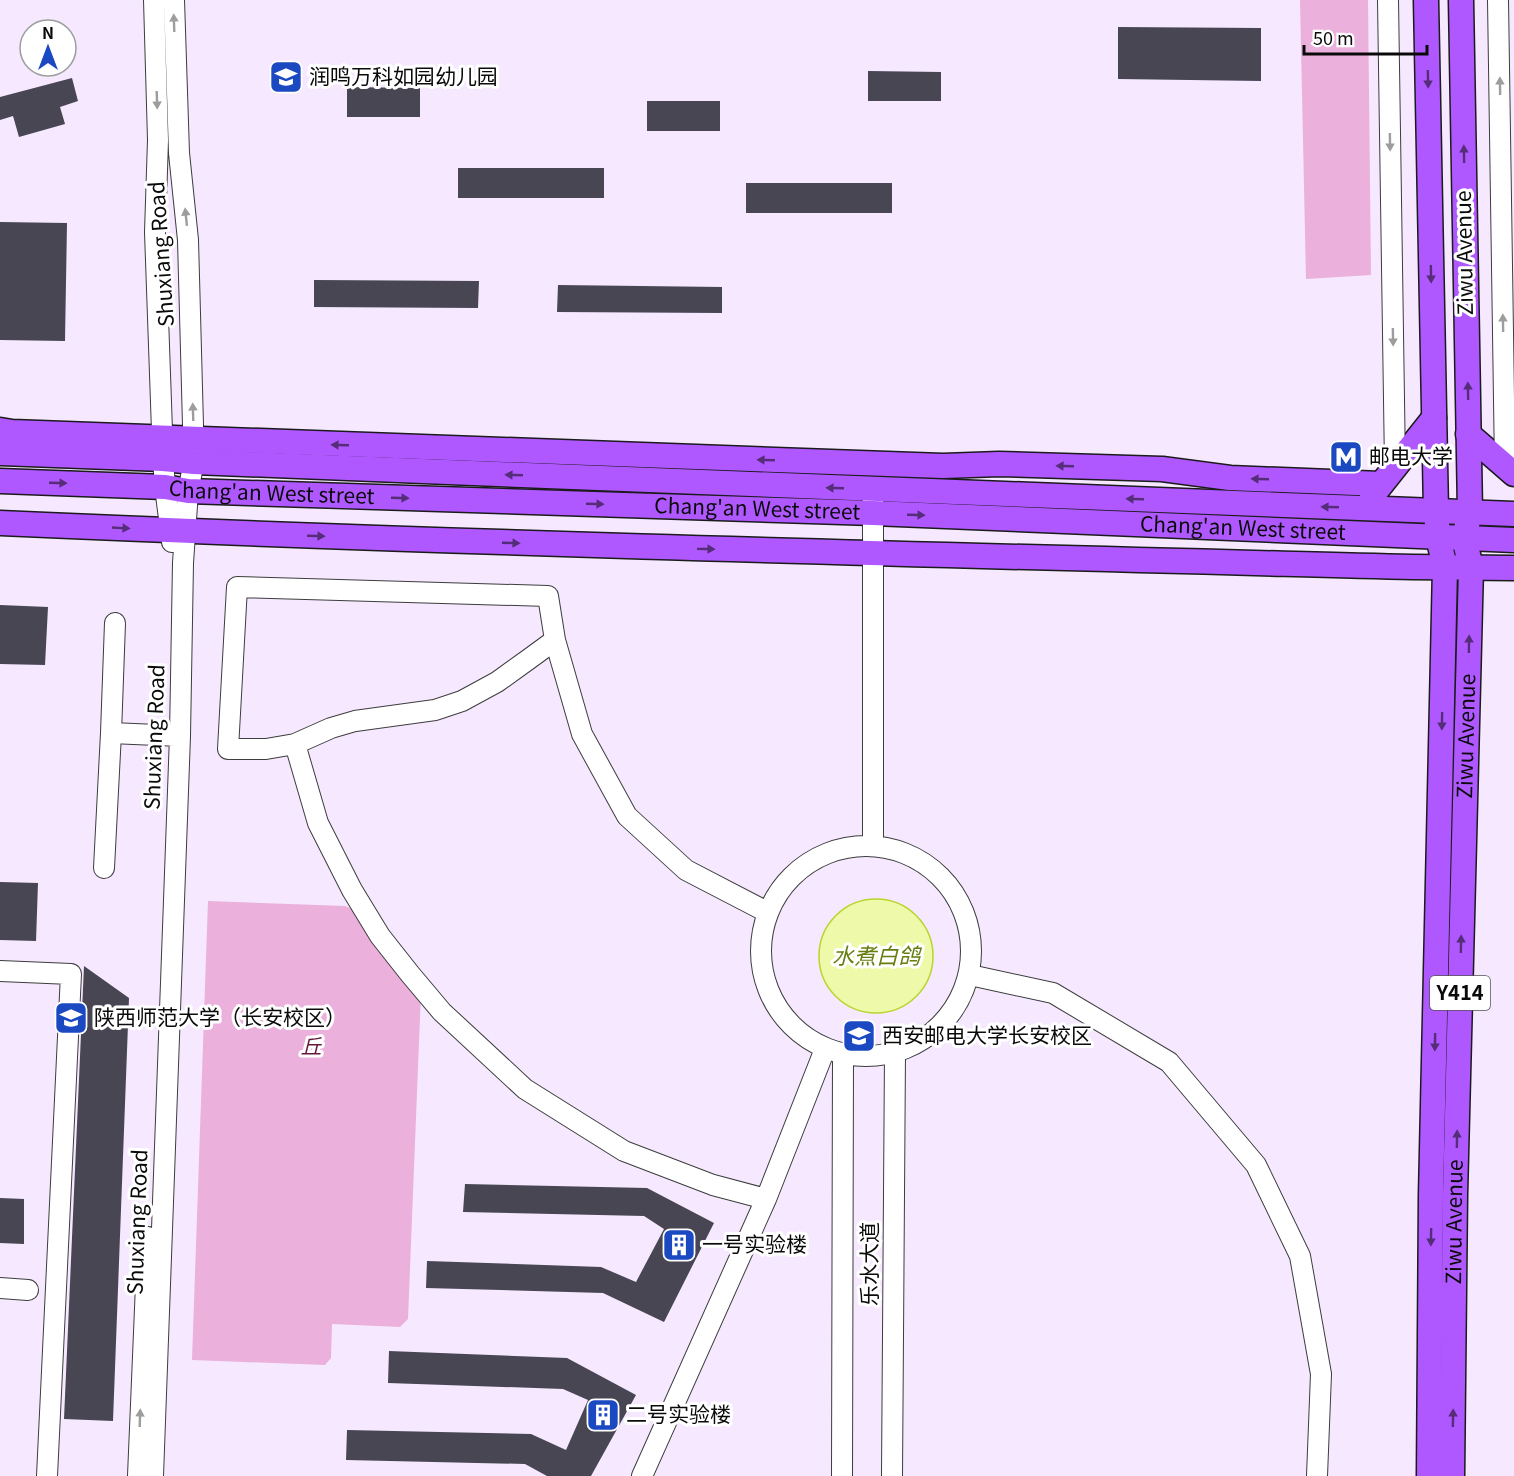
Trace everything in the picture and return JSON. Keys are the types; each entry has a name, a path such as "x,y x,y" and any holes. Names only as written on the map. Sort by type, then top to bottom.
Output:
{"main road":[{"name":"Ziwu Avenue","path":"1426,0 1436,511 1438,537 1445,567 1431,1195 1429,1476"},
{"name":"Ziwu Avenue","path":"1452,1476 1455,1195 1471,567 1464,538 1470,512 1461,0"},
{"path":"1363,508 1434,418"},
{"path":"0,430 162,449"},
{"path":"1468,434 1509,470"},
{"name":"Chang'an West street","path":"0,453 162,449 873,489 1514,514"},
{"path":"194,451 943,466 999,464 1162,470 1230,478 1388,476"},
{"name":"Chang'an West street","path":"0,481 165,487 188,491 873,513 1514,540"},
{"path":"0,523 631,547 1514,568"}],"street":[{"name":"Shuxiang Road","path":"154,0 158,140 155,232 162,449 165,487 178,531"},
{"name":"Shuxiang Road","path":"153,1476 174,736 175,567 178,531 188,491 194,451 188,240 179,153 174,0"},
{"path":"1388,0 1388,476"},
{"name":"Ziwu Avenue","path":"1498,0 1509,470"},
{"path":"873,489 873,844"},
{"path":"555,640 497,682 462,700 435,710 355,721 331,728 295,744 266,749 228,749 237,587 548,596 555,640 582,734 627,816 686,870 767,912"},
{"path":"104,868 115,623"},
{"path":"111,733 174,736"},
{"name":"Shuxiang Road","path":"138,1476 174,736"},
{"path":"295,744 318,823 352,890 380,936 442,1012 525,1089 624,1151 712,1185 766,1199"},
{"path":"873,844 918,858 944,879 963,907 972,939 970,975 961,1000 944,1023 922,1041 895,1053 869,1057 834,1052 797,1032 776,1007 763,976 760,944 767,912 787,881 815,858 850,846 873,844"},
{"path":"0,971 72,974 47,1476"},
{"path":"970,975 1053,993 1169,1062 1256,1165 1300,1256 1321,1374 1317,1476"},
{"path":"642,1476 834,1052"},
{"name":"乐水大道","path":"834,1052 842,1476"},
{"name":"乐水大道","path":"892,1476 895,1053"},
{"path":"0,1288 28,1290"}],"green space":[{"path":"1300,0 1368,0 1371,275 1306,279"},
{"name":"丘","path":"208,901 345,906 366,914 421,992 408,1319 400,1327 332,1324 331,1358 325,1365 192,1360"}],"water":[{"name":"水煮白鸽","path":"876,899 898,903 908,908 924,924 929,934 933,956 929,978 924,988 908,1004 898,1009 876,1013 854,1009 844,1004 828,988 823,978 819,956 823,934 828,924 844,908 854,903"}],"building":[{"path":"1118,27 1261,28 1261,81 1118,79"},
{"path":"868,71 941,72 941,101 868,101"},
{"path":"72,78 78,101 60,107 65,124 19,137 13,116 0,120 0,97"},
{"path":"347,87 420,88 420,117 347,117"},
{"path":"647,101 720,101 720,131 647,131"},
{"path":"458,168 604,168 604,198 458,198"},
{"path":"746,183 892,183 892,213 746,213"},
{"path":"0,222 67,223 65,341 0,340"},
{"path":"314,280 479,281 478,308 314,307"},
{"path":"558,285 722,287 722,313 557,312"},
{"path":"0,605 48,607 45,665 0,664"},
{"path":"0,882 38,883 36,941 0,940"},
{"path":"84,966 129,998 113,1421 64,1419"},
{"name":"一号实验楼","path":"465,1184 647,1188 714,1223 664,1322 603,1293 426,1288 427,1261 601,1267 636,1282 664,1229 644,1216 463,1212"},
{"path":"0,1198 24,1199 24,1244 0,1243"},
{"name":"二号实验楼","path":"389,1351 567,1358 636,1395 591,1476 547,1476 525,1464 346,1460 347,1430 531,1434 566,1450 588,1400 563,1389 388,1383"}],"place":[{"name":"润鸣万科如园幼儿园","path":"286,77"},
{"name":"邮电大学","path":"1346,457"},
{"name":"陕西师范大学（长安校区）","path":"71,1018"},
{"name":"西安邮电大学长安校区","path":"859,1036"},
{"name":"一号实验楼","path":"679,1245"},
{"name":"二号实验楼","path":"603,1415"}]}
